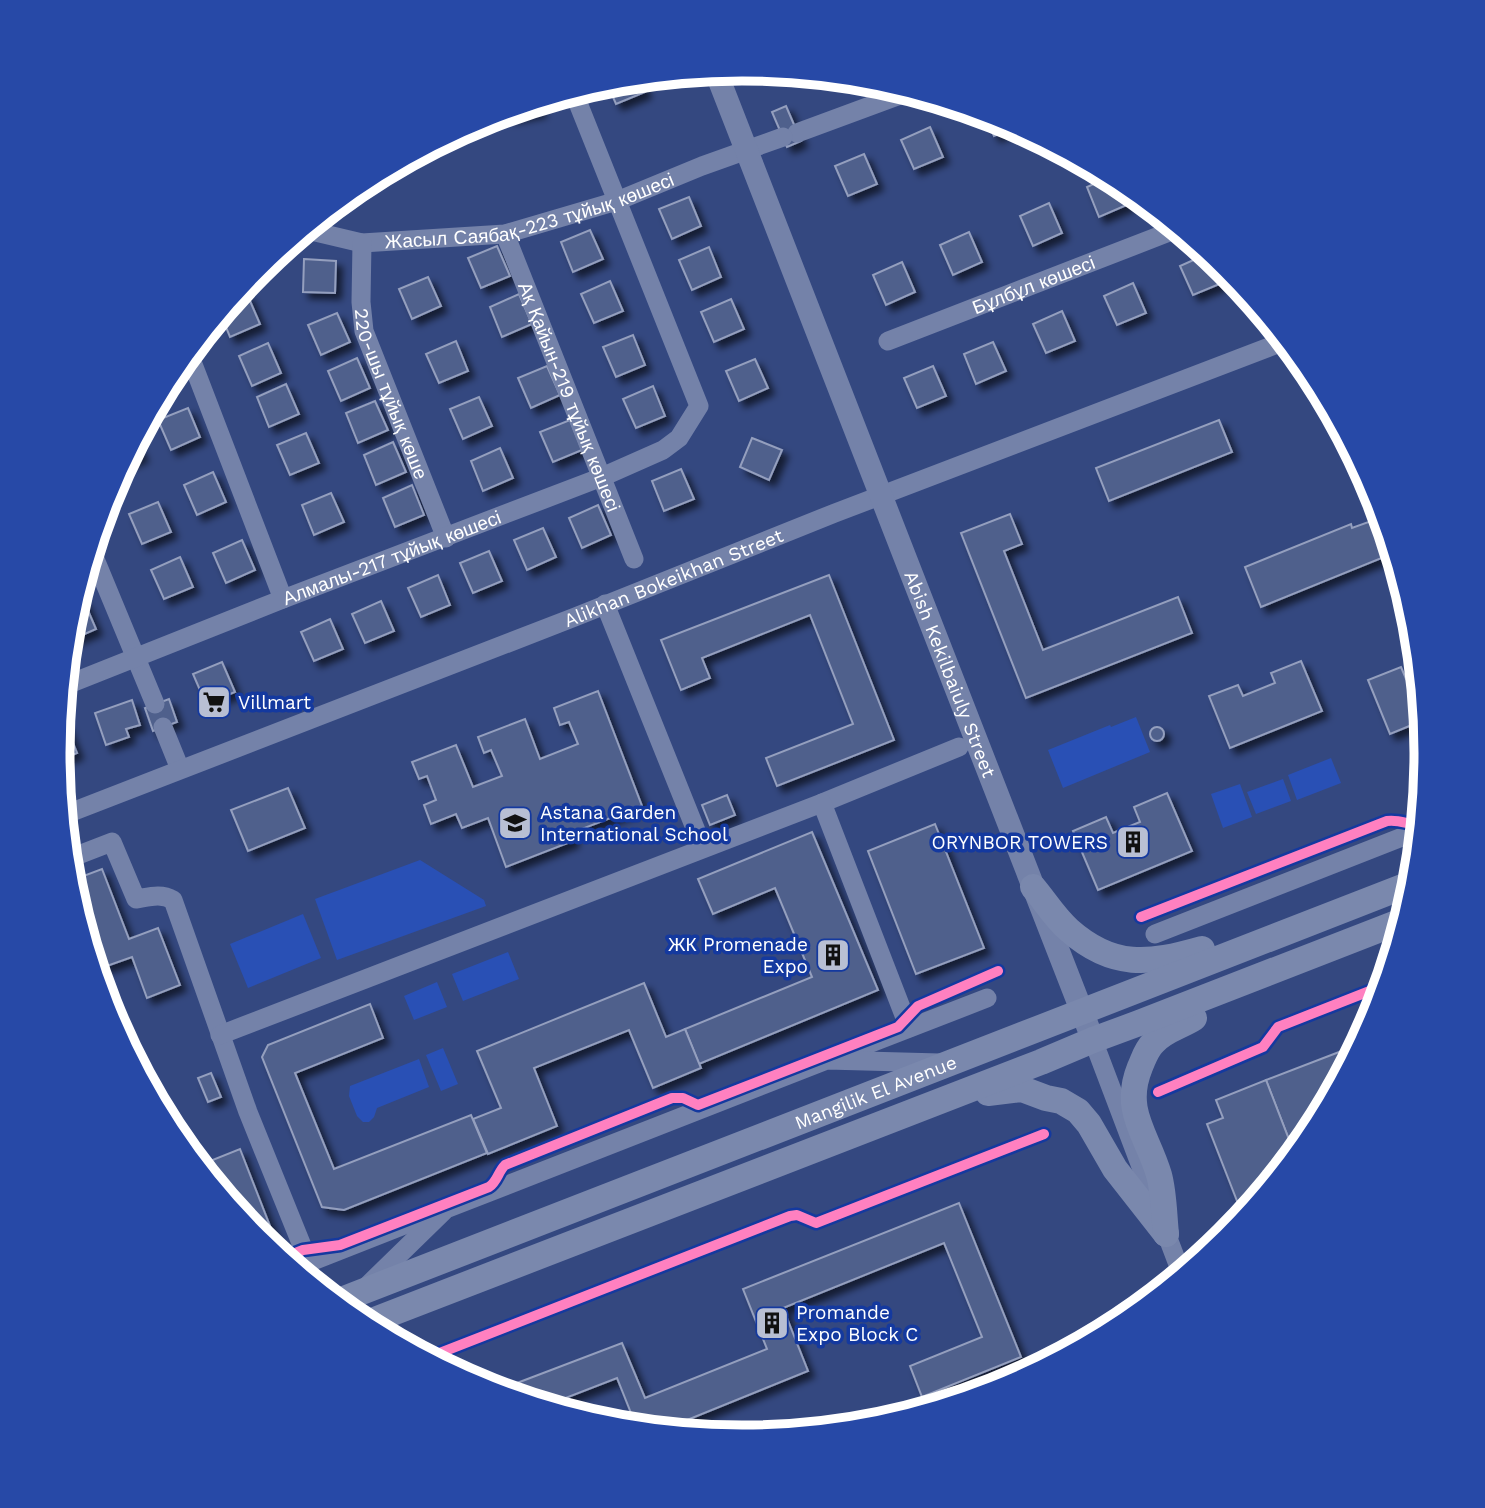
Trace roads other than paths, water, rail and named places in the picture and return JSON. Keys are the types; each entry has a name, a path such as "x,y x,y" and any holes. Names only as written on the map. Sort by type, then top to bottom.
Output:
{"main road":[{"name":"Mangilik El Avenue","path":"347,1298 1322,918 1402,883"},
{"path":"1033,887 1068,929 1103,954 1118,959 1171,958 1322,918"},
{"name":"Mangilik El Avenue","path":"378,1319 1393,924"},
{"path":"1166,1234 1160,1177 1133,1107 1137,1073 1151,1044 1163,1033 1182,1026 1214,1005 1232,987"},
{"path":"950,1097 1022,1089 1061,1101 1078,1111 1089,1124 1115,1169 1166,1234"}],"street":[{"name":"Abish Kekilbaiuly Street","path":"720,82 1082,1011 1179,1266"},
{"name":"Жасыл Саябақ-223 тұйық көшесі","path":"318,233 362,243 505,234 617,201 885,97"},
{"path":"578,102 617,201"},
{"name":"Алмалы-217 тұйық көшесі","path":"74,682 602,477 663,450 679,438 699,406 617,201"},
{"name":"Бұлбұл көшесі","path":"888,341 1167,233"},
{"name":"Ақ Қайын-219 тұйық көшесі","path":"505,234 634,559"},
{"name":"220-шы тұйық көше","path":"362,243 361,302 364,331 446,537"},
{"name":"Alikhan Bokeikhan Street","path":"73,812 1276,345"},
{"path":"194,366 283,599"},
{"path":"98,565 155,704"},
{"path":"605,604 703,848"},
{"path":"163,727 180,769"},
{"path":"220,1035 822,803 959,747"},
{"path":"822,803 909,1028"},
{"path":"1155,934 1410,836"},
{"path":"78,855 113,842 136,899 160,895 173,900 300,1261"},
{"path":"305,1265 987,998"},
{"path":"827,1060 948,1064"},
{"path":"361,1292 446,1209"},
{"path":"370,1239 387,1266"}],"place":[{"name":"Villmart","path":"214,702"},
{"name":"Astana Garden International School","path":"515,823"},
{"name":"ORYNBOR TOWERS","path":"1133,842"},
{"name":"ЖК Promenade Expo","path":"833,955"},
{"name":"Promande Expo Block C","path":"772,1323"}]}
